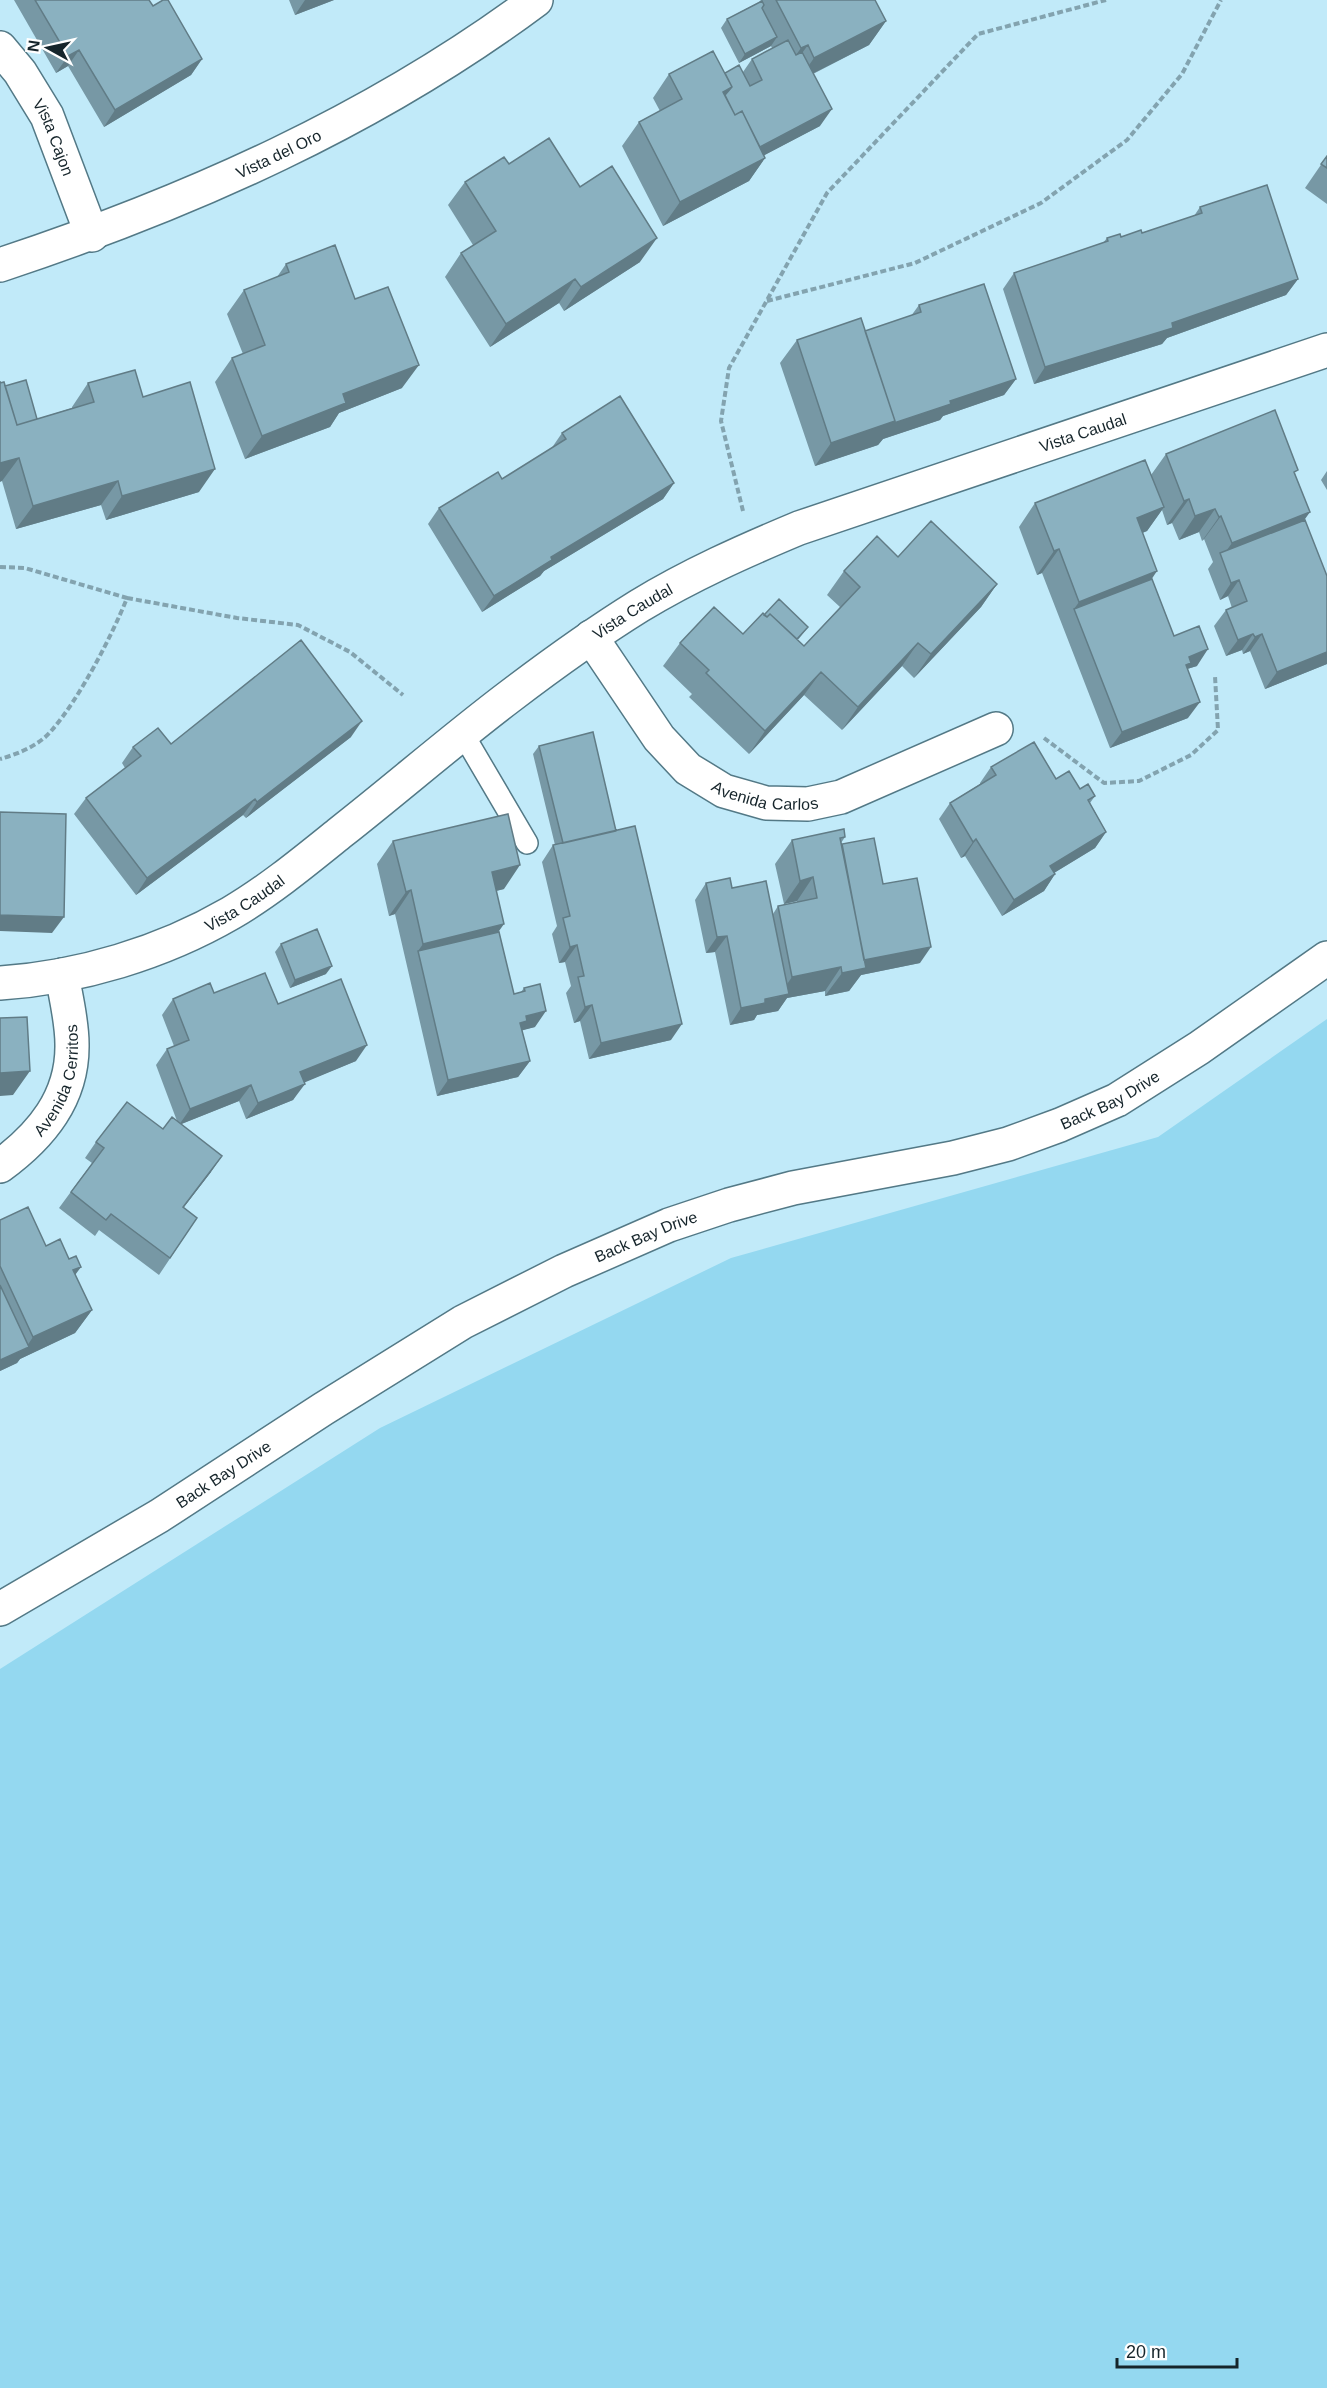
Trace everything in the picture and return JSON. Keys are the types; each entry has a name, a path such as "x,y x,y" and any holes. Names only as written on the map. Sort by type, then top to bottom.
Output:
{"street":[{"name":"Vista del Oro","path":"0,265 92,234 183,198 268,160 372,105 437,66 519,5"},
{"name":"Vista Cajon","path":"0,48 20,72 47,116 92,234"},
{"name":"Vista Caudal","path":"0,983 62,975 120,961 176,940 230,914 280,881 508,698 591,637 640,605 692,577 755,547 809,525 1307,359 1327,350"},
{"name":"Avenida Carlos","path":"591,637 658,738 688,769 724,791 766,803 808,804 841,796 996,729"},
{"name":"Back Bay Drive","path":"0,1609 159,1516 323,1408 463,1322 564,1271 669,1225 729,1205 793,1188 953,1158 1008,1144 1059,1125 1126,1094 1199,1048 1327,958"},
{"name":"Avenida Cerritos","path":"0,1166 26,1148 49,1121 67,1081 73,1046 62,975"}],"lane":[{"path":"463,734 527,843"}],"path":[{"path":"755,547 735,487 721,421 729,368 827,194 978,34 1106,0"},
{"path":"767,301 915,263 1041,203 1127,140 1182,74 1221,0"},
{"path":"0,567 25,568 127,598 237,618 298,625 350,652 403,695"},
{"path":"0,759 18,754 51,732 79,690 120,617 127,598"},
{"path":"1044,738 1104,783 1139,781 1191,755 1218,730 1215,676"}],"shaded area":[{"path":"1327,1019 1327,2388 0,2388 0,1669 380,1428 731,1258 1158,1137"}],"building":[{"path":"35,0 149,0 153,6 163,0 168,0 202,59 115,110 79,50 68,56"},
{"path":"776,0 875,0 886,21 814,58 808,45 801,48"},
{"path":"762,1 764,5 762,8 777,37 745,54 727,19"},
{"path":"788,40 796,55 802,52 832,109 760,147 742,111 735,115 725,95 732,87 725,73 739,65 750,86 762,80 752,59"},
{"path":"713,51 732,87 723,92 735,115 742,111 765,158 680,202 639,122 682,99 669,74"},
{"path":"549,138 580,187 612,166 657,238 581,287 575,279 506,324 461,253 496,231 465,182 504,157 509,164"},
{"path":"1327,156 1327,168 1321,164"},
{"path":"1267,185 1298,279 1172,323 1173,328 1045,367 1014,273 1108,241 1107,238 1120,234 1121,237 1141,230 1142,233 1202,213 1200,207"},
{"path":"335,245 355,299 388,287 419,365 343,394 346,403 262,436 232,358 265,345 244,290 289,272 286,264"},
{"path":"984,284 1016,379 894,423 865,331 921,312 919,305"},
{"path":"861,318 895,421 831,443 797,340"},
{"path":"135,370 143,397 190,382 215,469 122,496 118,481 33,506 19,458 0,463 0,383 4,382 17,425 94,402 88,383"},
{"path":"26,380 37,419 17,425 5,386"},
{"path":"620,396 674,483 551,557 552,560 494,596 439,508 498,472 502,479 566,439 562,433"},
{"path":"1275,410 1298,470 1294,472 1310,512 1232,543 1221,516 1219,517 1215,509 1195,516 1189,499 1184,501 1166,454"},
{"path":"1145,460 1164,507 1137,518 1157,571 1079,602 1059,549 1054,551 1035,503"},
{"path":"1305,520 1327,576 1327,652 1277,672 1262,634 1255,637 1253,634 1238,640 1226,610 1247,601 1239,580 1231,583 1220,553"},
{"path":"931,521 997,584 931,654 918,643 858,707 821,672 765,731 706,673 709,670 680,643 714,607 743,634 763,613 767,617 770,614 804,646 860,587 844,571 877,536 898,557"},
{"path":"1152,579 1174,636 1199,626 1208,649 1189,657 1191,663 1186,665 1200,702 1122,732 1074,609"},
{"path":"779,599 808,627 797,639 770,614 767,617 764,615"},
{"path":"301,640 362,721 257,802 255,799 147,878 86,798 141,756 133,747 158,728 171,744"},
{"path":"593,732 616,831 563,843 539,746"},
{"path":"1034,742 1056,779 1069,771 1080,789 1088,784 1095,796 1088,800 1106,832 1050,866 1055,874 1014,900 976,839 973,842 950,803 996,775 991,767"},
{"path":"0,812 66,814 64,917 0,915"},
{"path":"508,814 520,865 492,872 504,924 423,944 411,890 406,892 393,841"},
{"path":"635,826 682,1024 601,1043 592,1005 585,1007 578,977 584,976 577,945 570,947 563,918 570,916 553,845"},
{"path":"844,829 845,837 840,838 866,968 842,973 841,967 792,977 778,906 817,898 813,877 800,881 792,840"},
{"path":"874,838 883,884 917,878 931,947 864,960 842,844"},
{"path":"730,878 732,888 766,881 789,994 765,999 765,1003 741,1008 727,936 717,937 706,883"},
{"path":"317,929 332,966 295,980 281,944"},
{"path":"499,932 514,994 525,991 524,988 540,984 546,1011 526,1016 527,1021 520,1023 530,1061 448,1080 418,951"},
{"path":"265,973 278,1004 341,979 367,1045 300,1072 305,1084 258,1103 251,1085 190,1109 167,1049 189,1040 173,999 210,983 214,993"},
{"path":"27,1017 30,1071 0,1073 0,1018"},
{"path":"127,1102 163,1129 172,1117 222,1156 183,1207 197,1218 170,1258 111,1214 106,1220 71,1192 104,1148 96,1142"},
{"path":"28,1207 46,1246 60,1239 69,1259 76,1256 81,1267 73,1270 92,1310 33,1337 0,1266 0,1220"},
{"path":"0,1285 29,1347 0,1360"}]}
